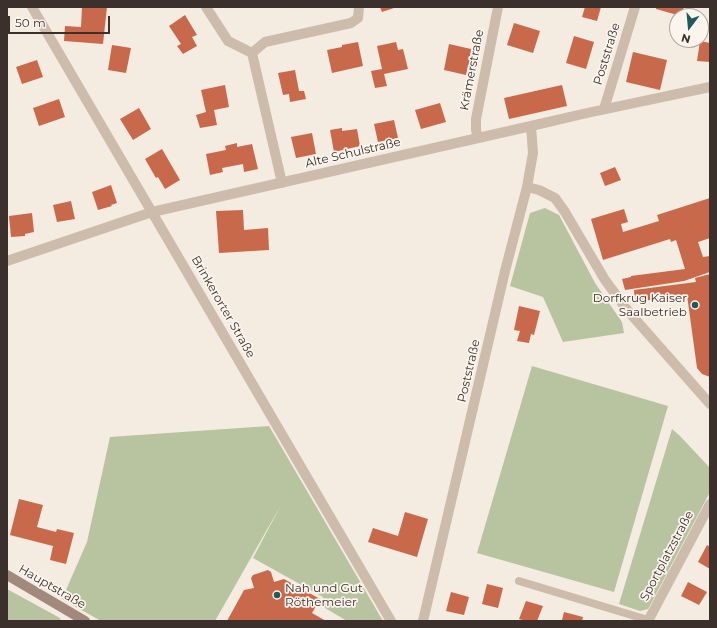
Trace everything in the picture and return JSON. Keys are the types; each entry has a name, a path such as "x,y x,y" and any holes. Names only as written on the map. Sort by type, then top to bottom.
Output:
{"main road":[{"name":"Hauptstraße","path":"7,575 85,621"}],"street":[{"name":"Brinkerorter Straße","path":"32,7 391,621"},
{"path":"206,7 228,41 252,53"},
{"path":"252,53 265,42 351,23 358,18 359,7"},
{"name":"Krämerstraße","path":"478,138 476,119 498,7"},
{"name":"Poststraße","path":"604,110 635,7"},
{"path":"252,53 282,182"},
{"name":"Alte Schulstraße","path":"7,261 152,212 587,112 604,110 710,87"},
{"name":"Poststraße","path":"423,621 506,271 528,187 533,153 531,126"},
{"path":"528,187 539,190 555,198 565,212 605,280 628,311 710,404"},
{"name":"Sportplatzstraße","path":"648,621 710,504"}],"lane":[{"path":"519,581 648,621"}],"green space":[{"path":"545,208 559,215 595,283 622,322 624,333 563,342 543,297 510,286 530,213"},
{"path":"532,366 668,406 614,592 477,553"},
{"path":"269,426 383,621 347,621 320,605 323,597 253,558 281,505 215,621 101,621 62,599 87,542 110,437"},
{"path":"672,429 710,468 710,492 648,609 640,611 619,604"},
{"path":"7,589 60,618 61,621 7,621"}],"building":[{"path":"82,7 107,7 103,44 64,41 65,26 81,27"},
{"path":"380,7 397,7 382,12"},
{"path":"585,7 601,7 597,21 582,17"},
{"path":"656,7 684,7 669,8 669,13 656,9"},
{"path":"185,15 197,35 192,37 197,46 183,54 177,46 181,44 169,26"},
{"path":"514,23 540,31 533,53 507,45"},
{"path":"574,36 594,42 586,69 566,63"},
{"path":"358,42 363,66 332,73 327,50"},
{"path":"396,42 398,50 403,49 408,69 384,74 387,86 375,88 371,71 382,69 377,46"},
{"path":"710,43 710,62 697,61 699,48 709,48"},
{"path":"449,44 471,49 470,57 475,58 473,66 468,65 466,75 444,70"},
{"path":"112,45 131,48 126,73 108,70"},
{"path":"633,52 667,60 660,90 626,82"},
{"path":"37,60 43,77 22,84 16,67"},
{"path":"295,70 299,91 304,91 306,99 290,102 289,94 283,95 278,73"},
{"path":"225,85 229,107 214,110 217,125 200,128 196,115 206,112 201,90"},
{"path":"562,85 567,106 509,119 504,98"},
{"path":"59,99 65,117 39,126 33,108"},
{"path":"440,103 446,122 421,129 415,110"},
{"path":"139,108 151,129 133,140 120,119"},
{"path":"394,120 398,138 378,142 374,124"},
{"path":"342,128 342,131 357,129 360,146 334,152 330,130"},
{"path":"312,133 316,154 296,158 291,137"},
{"path":"237,143 237,147 252,144 258,169 244,172 243,164 222,168 223,172 210,175 206,154 226,150 225,146"},
{"path":"162,149 180,180 165,189 158,177 156,178 145,159"},
{"path":"615,167 621,180 605,186 600,173"},
{"path":"111,185 117,203 98,210 92,192"},
{"path":"710,198 710,238 698,242 703,257 710,256 710,272 684,281 625,290 622,279 631,276 685,269 676,240 671,242 670,239 603,260 591,219 624,209 628,222 621,224 623,232 659,221 657,215"},
{"path":"71,201 75,219 57,222 53,205"},
{"path":"243,210 244,230 268,228 269,250 219,253 216,211"},
{"path":"32,213 34,232 25,234 25,236 11,237 9,216"},
{"path":"710,274 710,377 702,374 697,368 687,295 635,302 634,290 696,282 695,278"},
{"path":"519,306 540,311 534,335 531,334 529,343 517,341 520,331 514,330"},
{"path":"19,499 43,505 37,527 56,532 57,529 74,533 66,564 50,560 53,546 10,535"},
{"path":"405,512 428,519 417,557 368,542 373,528 398,536"},
{"path":"707,545 710,547 710,569 698,562"},
{"name":"Nah und Gut Röthemeier","path":"268,570 271,572 274,582 284,579 320,599 312,613 326,621 227,621 244,590 254,588 251,578 253,575"},
{"path":"688,582 707,592 699,605 681,596"},
{"path":"487,584 503,588 498,608 482,604"},
{"path":"451,592 469,597 464,615 446,611"},
{"path":"526,601 543,606 537,621 526,621 519,619"},
{"path":"564,612 583,617 582,621 562,620"}],"place":[{"name":"Dorfkrug Kaiser Saalbetrieb","path":"695,305"},
{"name":"Nah und Gut Röthemeier","path":"277,595"}]}
